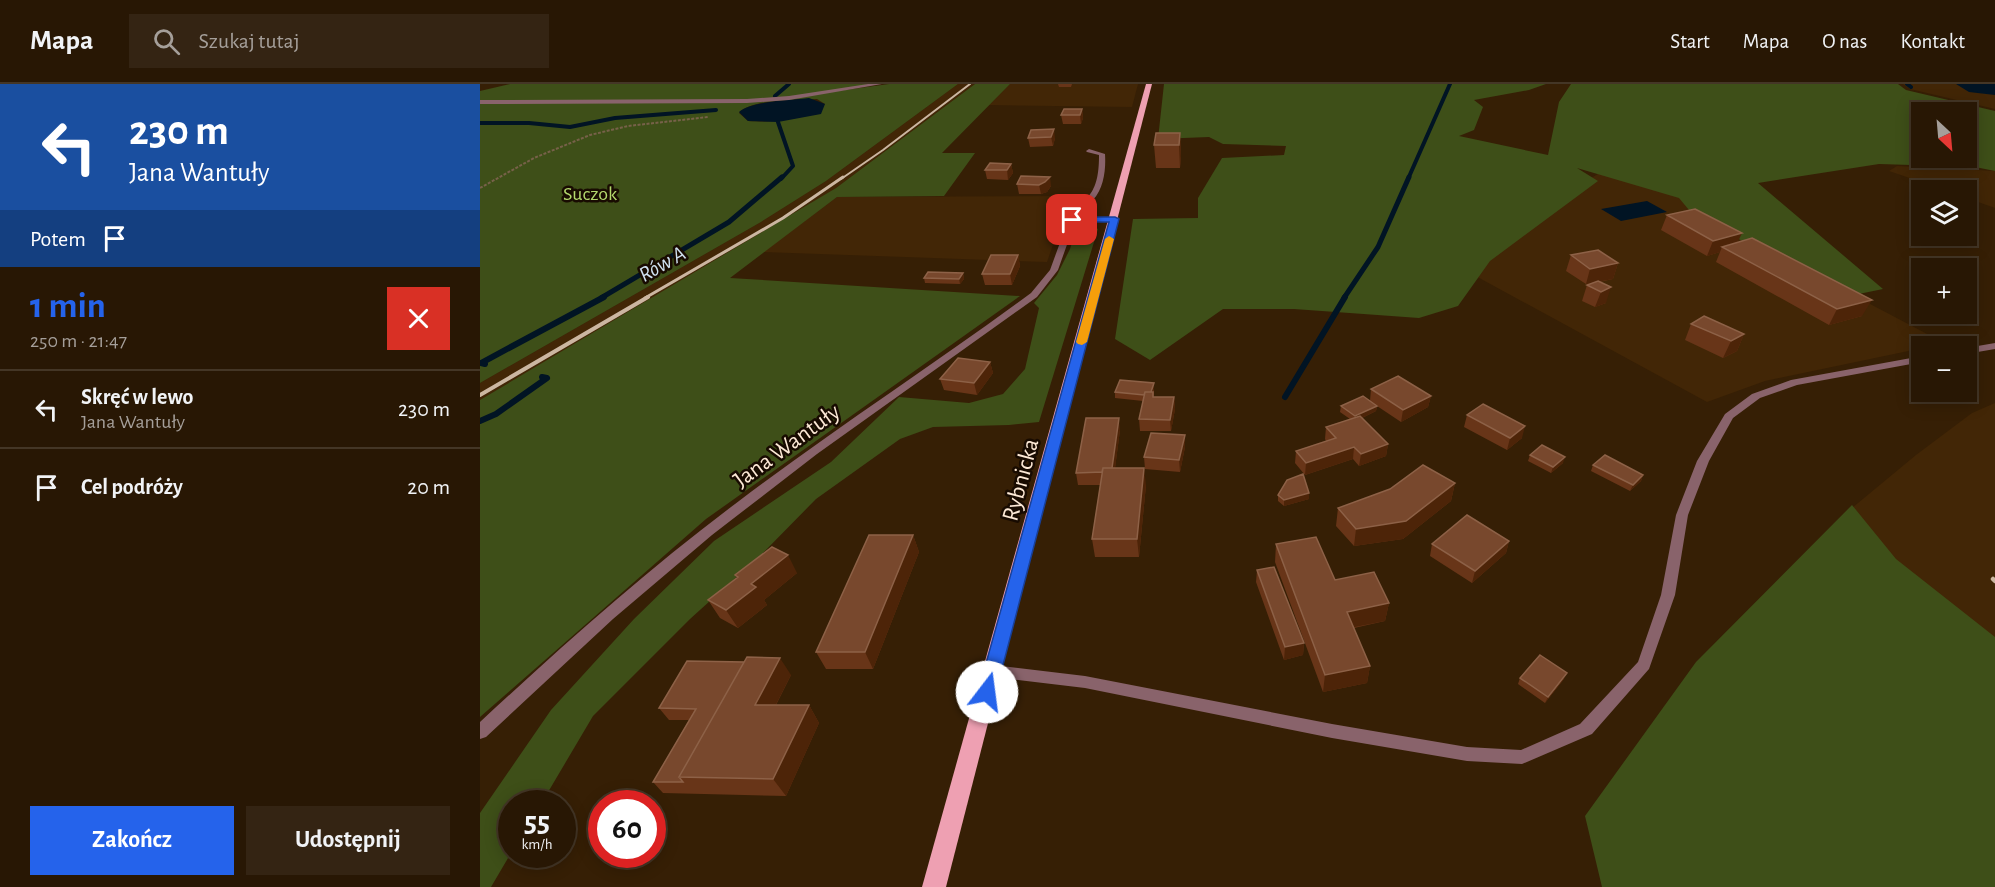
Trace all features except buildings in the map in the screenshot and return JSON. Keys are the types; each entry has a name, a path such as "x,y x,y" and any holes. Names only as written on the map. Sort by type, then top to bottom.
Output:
{"main road":[{"name":"Rybnicka","path":"934,887 1115,219 1149,84"}],"street":[{"path":"480,102 747,101 789,98 879,84"},
{"path":"1089,151 1102,154 1098,188 1092,197 1076,208 1072,220 1115,219"},
{"name":"Jana Wantuły","path":"480,732 610,612 687,547 762,490 1034,295 1049,280 1058,266 1072,220"},
{"path":"1977,349 1995,346"},
{"path":"993,671 1085,682 1332,731 1467,754 1522,758 1586,729 1644,665 1668,595 1682,515 1703,460 1729,416 1756,396 1795,382 1911,361"}],"path":[{"path":"480,188 510,170 544,154 604,131 676,123 717,115"}],"shaded area":[{"path":"958,84 975,84 836,188 733,252 480,400 480,383 761,222 826,181"},
{"path":"1010,84 1138,84 1132,107 989,105"},
{"path":"1903,84 1995,84 1995,109 1977,105 1977,102 1965,102 1910,89"},
{"path":"1897,166 1995,171 1995,208 1977,202 1977,180 1916,180 1889,171"},
{"path":"1603,171 1682,194 1737,234 1929,335 1911,336 1911,350 1765,381 1707,402 1450,262"},
{"path":"1070,196 1047,262 763,252 837,197"},
{"path":"1995,403 1995,644 1900,571 1852,508 1916,455 1972,413"}],"green space":[{"name":"Suczok","path":"510,84 870,84 838,91 889,84 958,84 826,181 761,222 480,383 480,91","holes":["817,99 825,104 780,120 748,121 739,113 753,105 775,101"]},
{"path":"975,84 1010,84 942,153 975,153 944,196 837,197 730,278 1020,296 706,519 480,717 480,400 836,188"},
{"path":"1164,84 1546,84 1529,90 1474,100 1483,107 1474,130 1459,136 1548,155 1559,102 1571,84 1898,84 1906,90 1957,102 1911,102 1911,165 1879,164 1758,183 1883,289 1849,296 1694,216 1679,198 1577,168 1598,181 1490,261 1458,306 1419,318 1294,309 1223,309 1150,360 1115,339 1133,219 1198,218 1198,198 1222,158 1284,155 1286,146 1223,144 1209,137 1158,139"},
{"path":"1977,107 1995,111 1995,171 1977,167"},
{"path":"1089,224 1098,229 1039,422 933,427 900,439 816,499 762,554 690,619 593,716 549,790 498,790 498,868 502,868 491,887 480,887 480,813 551,710 634,619 714,541 831,462 899,397 969,403 1003,394 1025,369 1039,308 1034,303 1057,275 1070,249 1076,230 1081,225"},
{"path":"1852,505 1896,559 1995,637 1995,887 1602,887 1585,816 1696,662"}],"water":[{"path":"1956,84 1995,84 1995,95 1969,92"},
{"path":"809,98 825,104 821,114 778,122 748,121 739,112 762,103"},
{"path":"1647,201 1667,212 1621,221 1601,209"}],"waterway":[{"name":"Rów A","path":"775,96 789,84"},
{"path":"1408,179 1450,84"},
{"path":"1907,84 1911,87"},
{"path":"480,123 529,123 570,127 615,118 716,110"},
{"name":"Rów A","path":"778,122 793,166 781,179"},
{"name":"Rów A","path":"601,298 729,222 782,177"},
{"path":"1344,298 1378,247 1409,177"},
{"name":"Rów A","path":"485,364 481,363 604,297"},
{"path":"1285,397 1345,297"},
{"name":"Rów A","path":"480,421 496,414 547,378 542,377"}],"railway":[{"path":"841,179 970,84"},
{"path":"645,298 783,218 843,177"},
{"path":"480,395 648,297"}],"slow traffic":[{"path":"1082,342 1109,239"}],"route":[{"path":"987,692 1115,219 1072,220"}]}
